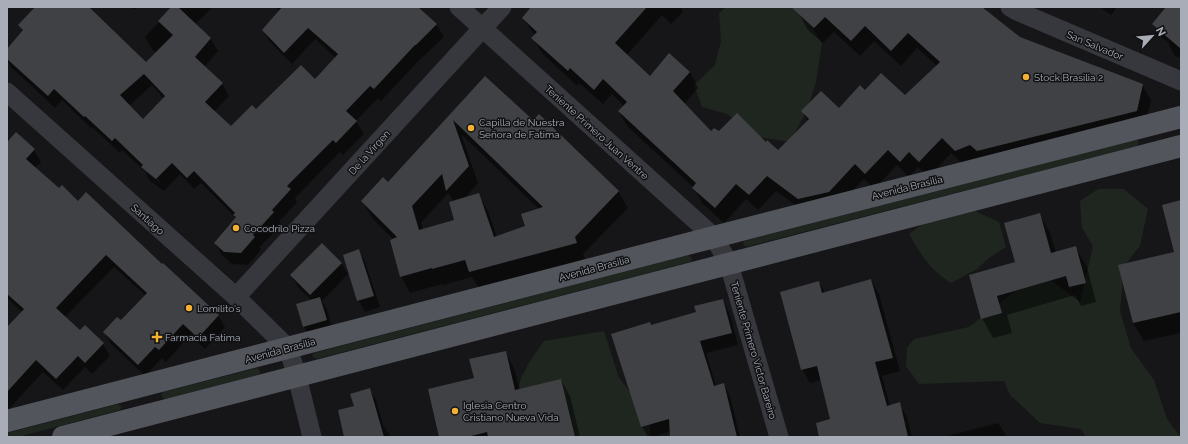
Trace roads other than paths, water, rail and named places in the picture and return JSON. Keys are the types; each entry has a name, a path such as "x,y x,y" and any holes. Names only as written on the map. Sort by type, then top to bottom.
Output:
{"main road":[{"name":"Avenida Brasilia","path":"7,421 1181,117"},
{"path":"63,437 1181,146"},
{"path":"144,386 149,414"}],"street":[{"name":"Teniente Primero Juan Ventre","path":"459,7 714,237 729,264"},
{"name":"De la Virgen","path":"236,298 502,7"},
{"name":"San Salvador","path":"1010,7 1017,12 1181,81"},
{"name":"Santiago","path":"7,92 236,298 288,348"},
{"name":"Teniente Primero Victor Bareiro","path":"729,264 779,437"},
{"path":"288,348 297,376 312,437"}],"place":[{"name":"Stock Brasilia 2","path":"1026,77"},
{"name":"Capilla de Nuestra Señora de Fatima","path":"471,128"},
{"name":"Cocodrilo Pizza","path":"236,228"},
{"name":"Lomilito's","path":"189,308"},
{"name":"Farmacia Fatima","path":"157,337"},
{"name":"Iglesia Centro Cristiano Nueva Vida","path":"455,411"}]}
